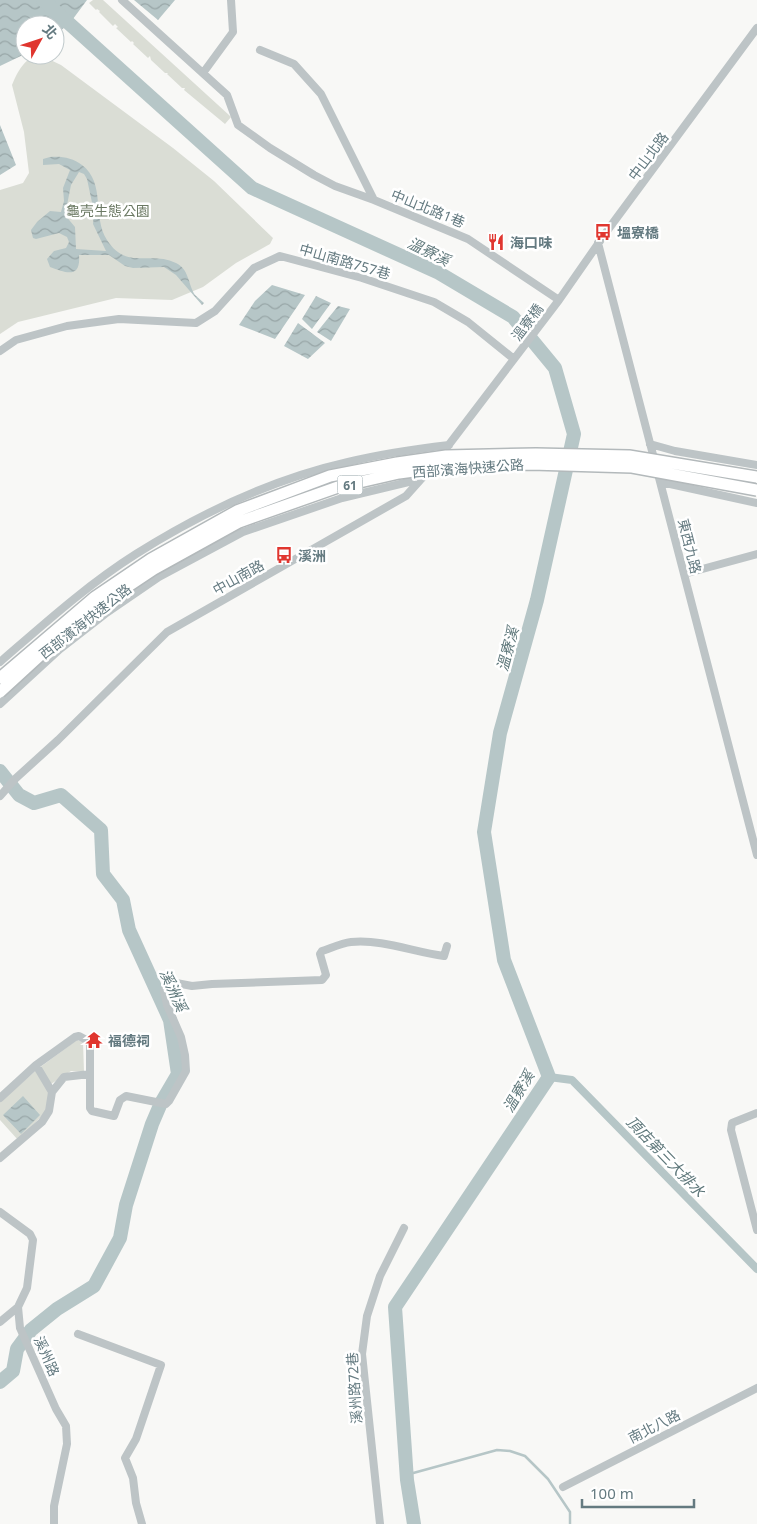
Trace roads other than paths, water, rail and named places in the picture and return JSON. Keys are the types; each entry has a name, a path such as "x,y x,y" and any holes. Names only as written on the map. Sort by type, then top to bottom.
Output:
{"highway":[{"name":"西部濱海快速公路","path":"0,678 95,597 151,559 237,511 330,476 397,462 446,456 536,454 629,456 757,477"},
{"name":"西部濱海快速公路","path":"0,692 59,638 100,605 154,569 239,522 338,487 399,473 444,467 531,464 632,467 757,490"}],"street":[{"path":"122,0 227,95 238,125 270,148 321,178 374,200"},
{"path":"203,74 233,32 232,0"},
{"name":"中山北路","path":"559,300 598,243 757,28"},
{"name":"中山北路1巷","path":"260,50 294,64 321,94 374,200 468,238 559,300"},
{"name":"東西九路","path":"598,243 757,855"},
{"name":"中山南路757巷","path":"0,351 16,340 67,326 119,319 196,322 215,311 254,268 280,256 362,278 434,302 468,322 514,359"},
{"name":"溫寮橋","path":"514,359 559,300"},
{"name":"中山南路","path":"0,796 15,779 58,740 167,632 406,496 449,445 514,359"},
{"path":"650,444 675,451 757,465"},
{"path":"0,662 88,588 135,554 227,504 298,476 346,462 405,450 449,445"},
{"path":"0,704 60,649 105,614 159,577 244,532 342,498 422,478"},
{"path":"661,482 757,503"},
{"path":"684,574 757,554"},
{"path":"0,1098 36,1065 79,1036 90,1042 90,1108 92,1111 114,1116 120,1100 126,1096 166,1104 186,1071 181,1037 167,1004 164,991 171,982 192,986 322,980 326,975 320,954 322,951 349,942 374,941 423,954 444,956 447,946"},
{"path":"36,1065 52,1092"},
{"path":"0,1158 42,1122 49,1111 52,1092 64,1077 90,1074"},
{"path":"757,1113 732,1123 731,1130 757,1230"},
{"path":"0,1212 30,1234 33,1240 27,1288 18,1308 0,1322"},
{"name":"溪州路72巷","path":"380,1524 362,1354 367,1316 380,1276 404,1228"},
{"name":"溪州路","path":"18,1308 20,1328 56,1409 66,1426 67,1444 54,1506 54,1524"},
{"path":"78,1334 161,1364 136,1439 124,1458 133,1478 136,1503 142,1524"},
{"name":"南北八路","path":"563,1487 757,1388"}],"water":[{"path":"0,0 87,0 65,27 65,15 15,15 15,59 0,66"},
{"path":"134,0 175,0 158,20"},
{"path":"0,125 16,165 0,175"},
{"path":"63,157 82,165 94,181 100,221 107,240 123,255 139,258 157,258 176,263 186,273 195,295 204,303 202,305 176,275 164,267 133,268 125,266 109,255 79,255 78,268 75,271 67,272 50,267 47,259 54,251 66,248 69,242 67,237 59,233 36,239 33,238 31,230 50,211 61,212 64,201 63,188 70,170 59,164 43,165 43,159","holes":["79,172 84,174 87,179 94,212 93,224 106,251 76,249 75,227 65,215 71,185"]},
{"path":"272,285 305,295 275,339 239,325 255,301"},
{"path":"316,296 331,303 312,329 302,319"},
{"path":"338,306 350,309 331,341 317,332"},
{"path":"298,323 325,343 308,359 284,346"},
{"path":"23,1096 40,1115 21,1134 3,1115"}],"waterway":[{"name":"溫寮溪","path":"43,0 252,188 439,273 513,317 555,368 574,434 537,600 500,733 484,832 504,960 549,1077 395,1307 407,1480 414,1524"},
{"name":"溪洲溪","path":"0,771 19,795 34,803 61,795 101,830 103,874 123,900 129,930 170,1020 178,1074 161,1103 152,1124 126,1205 120,1238 94,1286 57,1309 31,1330 17,1349 13,1371 0,1382"},
{"name":"頂店第三大排水","path":"549,1077 572,1080 757,1269"},
{"path":"406,1475 497,1450 510,1451 525,1456 548,1479 570,1512 570,1524"}],"place":[{"name":"塭寮橋","path":"603,232"},
{"name":"海口味","path":"496,242"},
{"name":"溪洲","path":"284,555"},
{"name":"福德祠","path":"94,1040"}],"park label":[{"name":"龜壳生態公園","path":"108,210"}]}
